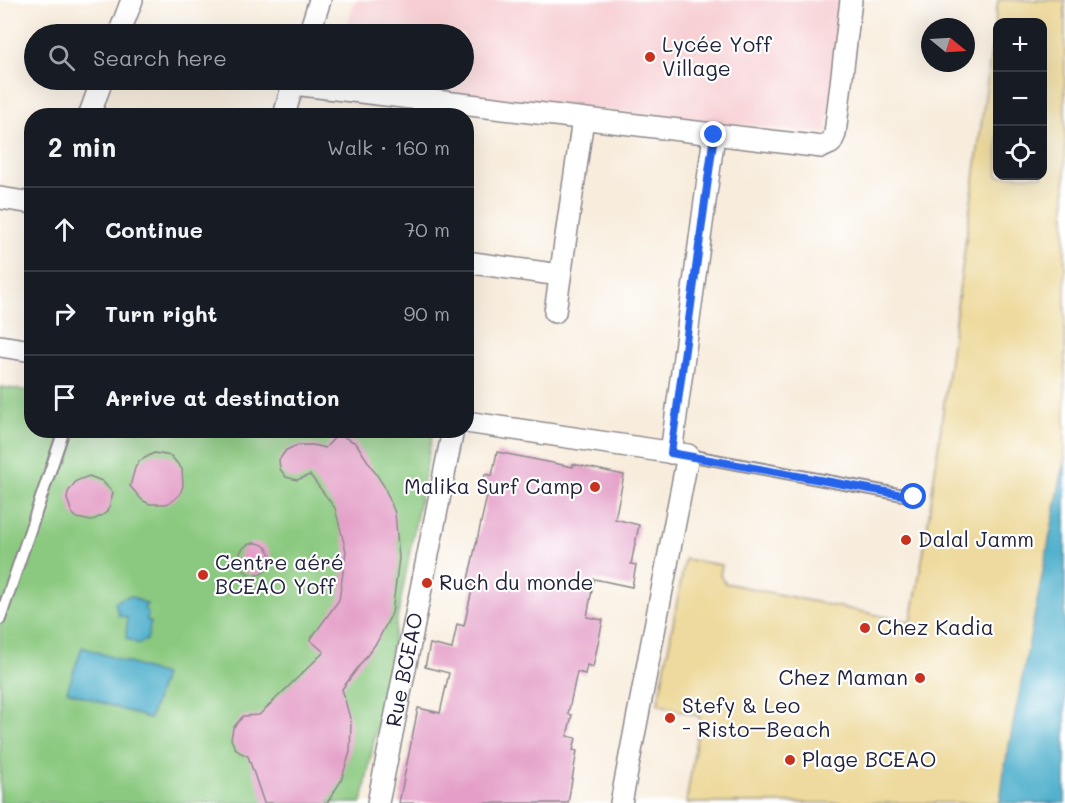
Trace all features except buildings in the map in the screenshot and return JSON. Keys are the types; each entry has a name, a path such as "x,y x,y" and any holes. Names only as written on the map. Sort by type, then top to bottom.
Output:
{"street":[{"path":"123,24 132,0"},
{"path":"312,24 320,0"},
{"path":"357,90 822,147 831,143 836,134 851,0"},
{"path":"92,108 98,90"},
{"path":"286,108 292,90"},
{"path":"555,312 584,119"},
{"path":"621,803 679,454 714,135"},
{"path":"0,198 24,201"},
{"path":"474,263 560,275"},
{"path":"0,346 24,350"},
{"path":"474,423 679,454"},
{"name":"Rue BCEAO","path":"378,803 451,438"}],"lane":[{"path":"0,618 61,438"},
{"path":"679,454 914,497"}],"shaded area":[{"name":"Lycée Yoff Village","path":"355,0 843,0 827,134 423,90 474,90 474,24 348,24"}],"green space":[{"name":"Centre aéré BCEAO Yoff","path":"0,387 24,390 24,438 432,438 362,803 0,803"}],"sand":[{"path":"998,0 1065,0 1065,458 1000,803 686,803 700,717 658,704 685,559 722,565 720,575 725,583 911,622 926,538 993,37 993,180 1047,180 1047,18 996,18"}],"water":[{"path":"1065,458 1065,803 1000,803 1004,771"},
{"path":"130,596 147,604 144,609 148,612 147,620 151,622 147,640 138,644 126,638 127,617 119,616 115,603"},
{"path":"82,647 164,675 150,719 67,691"}],"place":[{"name":"Lycée Yoff Village","path":"650,57"},
{"name":"Malika Surf Camp","path":"595,487"},
{"name":"Dalal Jamm","path":"906,540"},
{"name":"Centre aéré BCEAO Yoff","path":"203,575"},
{"name":"Ruch du monde","path":"427,583"},
{"name":"Chez Kadia","path":"865,628"},
{"name":"Chez Maman","path":"920,678"},
{"name":"Stefy & Leo - Risto–Beach","path":"670,718"},
{"name":"Plage BCEAO","path":"790,760"}],"route":[{"path":"714,135 671,453 914,497"}]}
